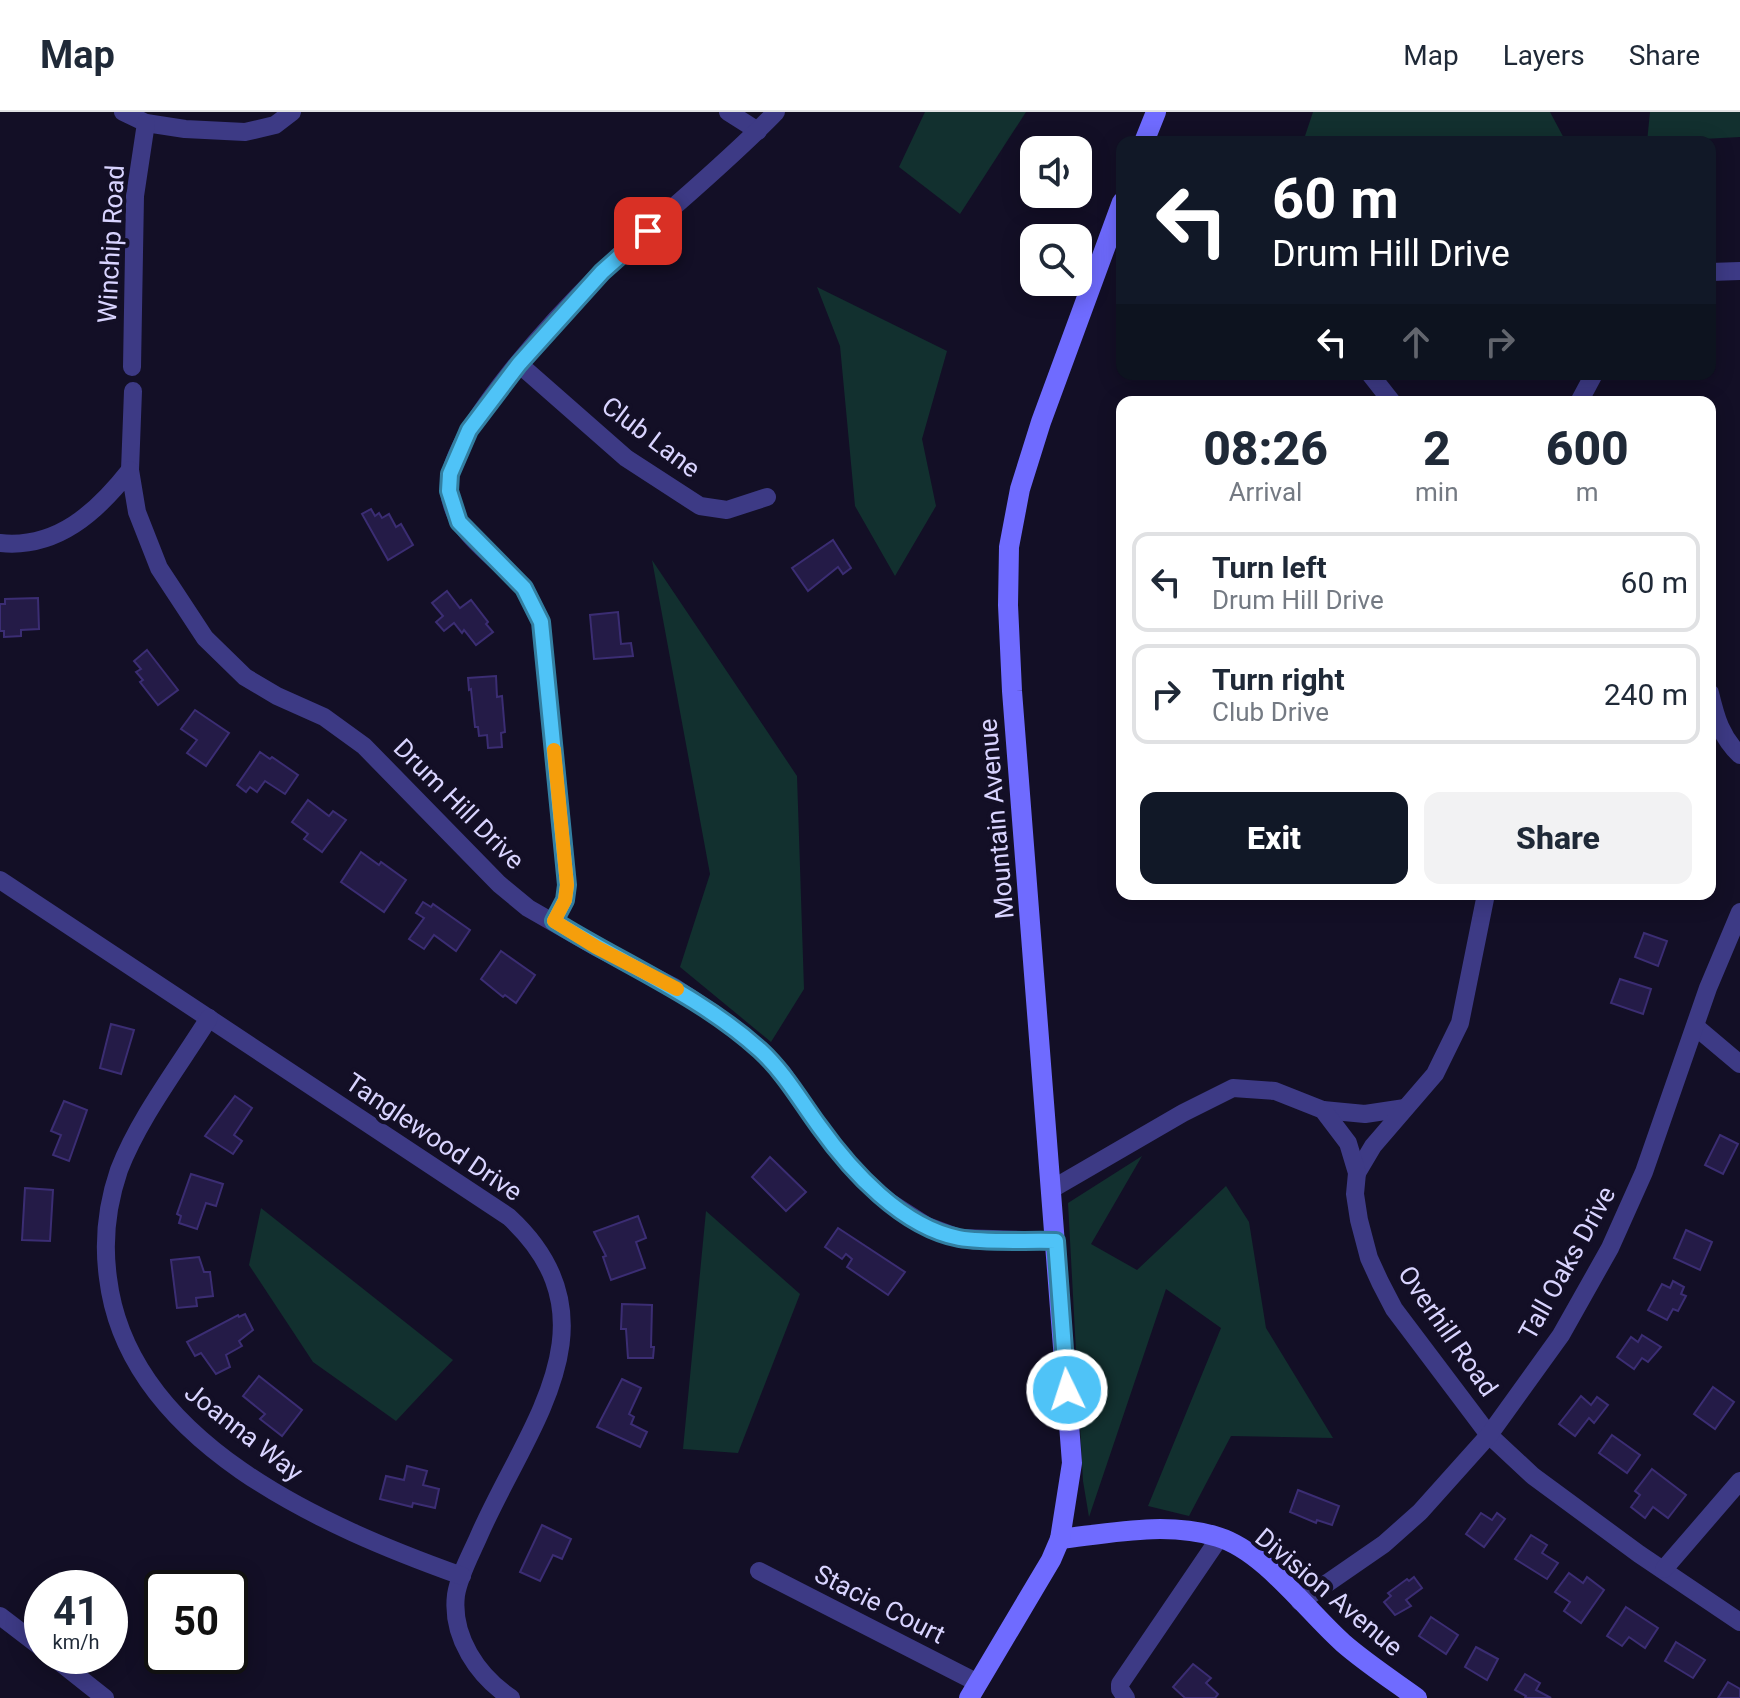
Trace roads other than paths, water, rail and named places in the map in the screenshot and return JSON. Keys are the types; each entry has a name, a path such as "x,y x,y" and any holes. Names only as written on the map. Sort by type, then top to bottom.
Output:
{"main road":[{"path":"1146,136 1156,112"},
{"name":"Mountain Avenue","path":"973,1690 1051,1560 1060,1539 1072,1450 1010,661 1009,547 1020,489 1041,422 1116,221"},
{"name":"Division Avenue","path":"1060,1539 1180,1529 1220,1537 1276,1574 1345,1645 1417,1698"}],"street":[{"path":"123,112 146,123 185,129 245,132 275,125 292,112"},
{"path":"728,112 758,131"},
{"path":"554,921 565,900 567,885 541,622 524,588 459,522 449,491 450,474 469,430 519,364 602,272 694,191 776,112"},
{"name":"Winchip Road","path":"132,367 135,196 146,123"},
{"path":"1716,272 1740,271"},
{"name":"Club Lane","path":"519,364 626,458 700,506 727,510 767,497"},
{"path":"1375,380 1387,396"},
{"path":"9,543 47,538 76,526 107,499 130,470 133,391"},
{"name":"Drum Hill Drive","path":"130,470 137,512 152,554 205,638 231,665 260,688 324,717 364,746 499,884 528,908 674,987 759,1049 782,1072 820,1128 856,1173 888,1201 927,1226 959,1238 1056,1241"},
{"path":"1716,717 1728,744 1740,755"},
{"name":"Tanglewood Drive","path":"0,880 509,1217 530,1239 547,1264 561,1308 562,1339 557,1369 546,1398 485,1521 456,1597 462,1641 483,1675 511,1698"},
{"path":"1357,1173 1373,1146 1435,1074 1460,1023 1485,900"},
{"name":"Tall Oaks Drive","path":"1300,1602 1384,1544 1420,1512 1489,1435 1561,1335 1610,1248 1644,1172 1708,988 1740,912"},
{"name":"Joanna Way","path":"209,1018 134,1138 112,1194 106,1267 109,1291 123,1338 160,1400 189,1428 247,1474 337,1527 462,1576"},
{"path":"1696,1027 1740,1064"},
{"path":"1052,1189 1183,1113 1233,1088 1275,1091 1323,1110 1365,1114 1405,1108"},
{"name":"Overhill Road","path":"1323,1110 1348,1143 1357,1173 1355,1194 1359,1220 1369,1258 1380,1282 1394,1309 1489,1435 1533,1476 1639,1554 1740,1622"},
{"path":"1664,1569 1740,1481"},
{"path":"1126,1698 1120,1684 1220,1537"},
{"name":"Stacie Court","path":"759,1571 973,1690"},
{"path":"0,1616 24,1634"},
{"path":"75,1674 105,1698"}]}
